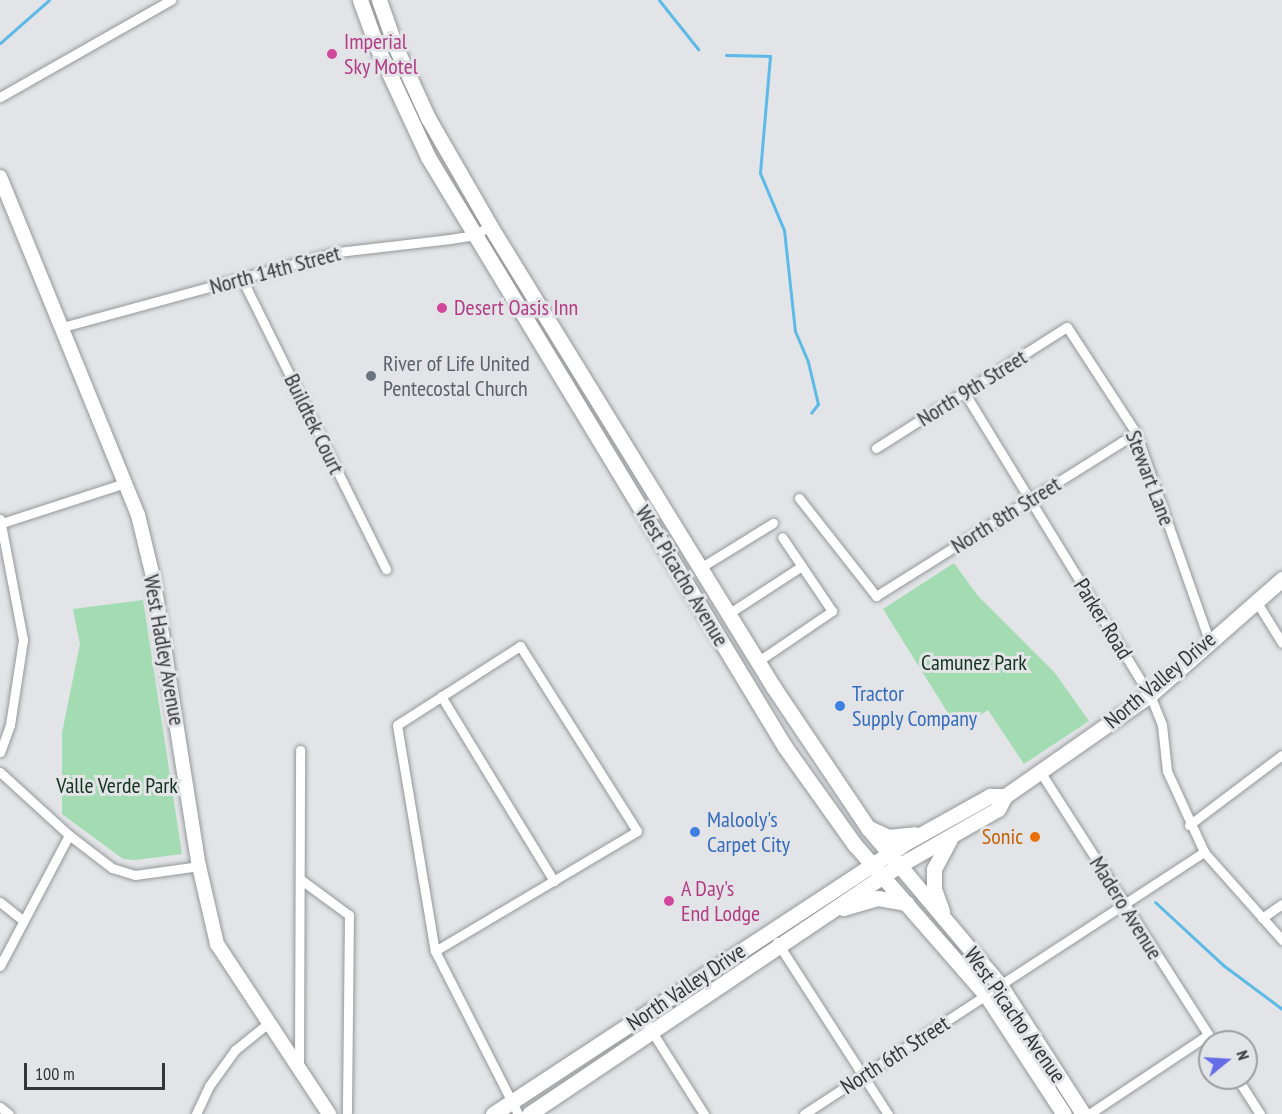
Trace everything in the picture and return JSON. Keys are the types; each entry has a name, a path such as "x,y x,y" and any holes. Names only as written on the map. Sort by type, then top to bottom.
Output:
{"main road":[{"name":"West Picacho Avenue","path":"360,0 400,101 474,235 785,747 855,845 986,995 1064,1114"},
{"name":"West Picacho Avenue","path":"380,0 396,48 428,118 490,226 757,662 868,828 1000,985 1083,1114"},
{"name":"North Valley Drive","path":"894,860 953,835 998,809 1005,796 1150,695 1209,640 1282,579"},
{"name":"North Valley Drive","path":"529,1114 780,947 829,912 894,860 924,832 990,796 1005,796"},
{"path":"868,828 888,837 924,832"},
{"path":"944,917 934,889 934,869 953,835"},
{"path":"846,882 857,859 855,845"},
{"name":"North Valley Drive","path":"494,1114 515,1108 642,1016 846,882 878,871"},
{"path":"829,912 878,898 908,903"}],"street":[{"path":"0,97 171,0"},
{"name":"West Hadley Avenue","path":"0,177 125,483 153,576 200,866 217,945 267,1024 329,1114"},
{"name":"North 14th Street","path":"63,327 338,252 474,235 490,226"},
{"name":"Buildtek Court","path":"242,279 386,569"},
{"name":"North 9th Street","path":"876,448 1067,327"},
{"name":"Stewart Lane","path":"1067,327 1136,433 1209,640"},
{"name":"Parker Road","path":"964,392 1150,695 1162,725 1167,771 1189,825 1204,852 1282,940"},
{"name":"North 8th Street","path":"799,498 876,597 1136,433"},
{"path":"0,752 10,725 23,640 1,521 125,483"},
{"path":"700,568 773,523"},
{"path":"757,662 832,611 782,537"},
{"path":"728,614 802,566"},
{"path":"1256,601 1282,643"},
{"path":"435,951 637,831 520,646 397,725 435,951 515,1108"},
{"path":"441,696 554,881"},
{"path":"299,1071 300,750"},
{"path":"1189,825 1282,755"},
{"path":"0,772 69,835 112,868 135,875 200,866"},
{"name":"Madero Avenue","path":"1041,773 1204,1030"},
{"path":"0,966 22,920 69,835"},
{"path":"1000,985 1204,852"},
{"path":"300,879 349,915 347,1114"},
{"path":"0,902 22,920"},
{"path":"1262,918 1282,904"},
{"path":"769,932 888,1114"},
{"name":"North 6th Street","path":"804,1114 864,1077 986,995"},
{"path":"642,1016 704,1114"},
{"path":"196,1114 209,1086 235,1050 267,1024"},
{"path":"1089,1114 1198,1046"},
{"path":"1245,1090 1260,1114"},
{"path":"0,1107 9,1114"}],"green space":[{"name":"Camunez Park","path":"954,563 978,596 1055,673 1089,721 1024,764 988,710 958,729 883,609"},
{"name":"Valle Verde Park","path":"143,600 182,854 135,860 123,859 62,814 62,733 80,644 73,609"}],"waterway":[{"path":"0,43 49,0"},
{"path":"659,0 698,49"},
{"path":"726,55 770,56 760,173 784,230 795,331 808,362 818,404 811,413"},
{"path":"1155,902 1223,965 1282,1009"}],"place":[{"name":"Imperial Sky Motel","path":"332,54"},
{"name":"Desert Oasis Inn","path":"442,308"},
{"name":"River of Life United Pentecostal Church","path":"371,376"},
{"name":"Tractor Supply Company","path":"840,706"},
{"name":"Malooly's Carpet City","path":"695,832"},
{"name":"Sonic","path":"1035,837"},
{"name":"A Day's End Lodge","path":"669,901"}]}
